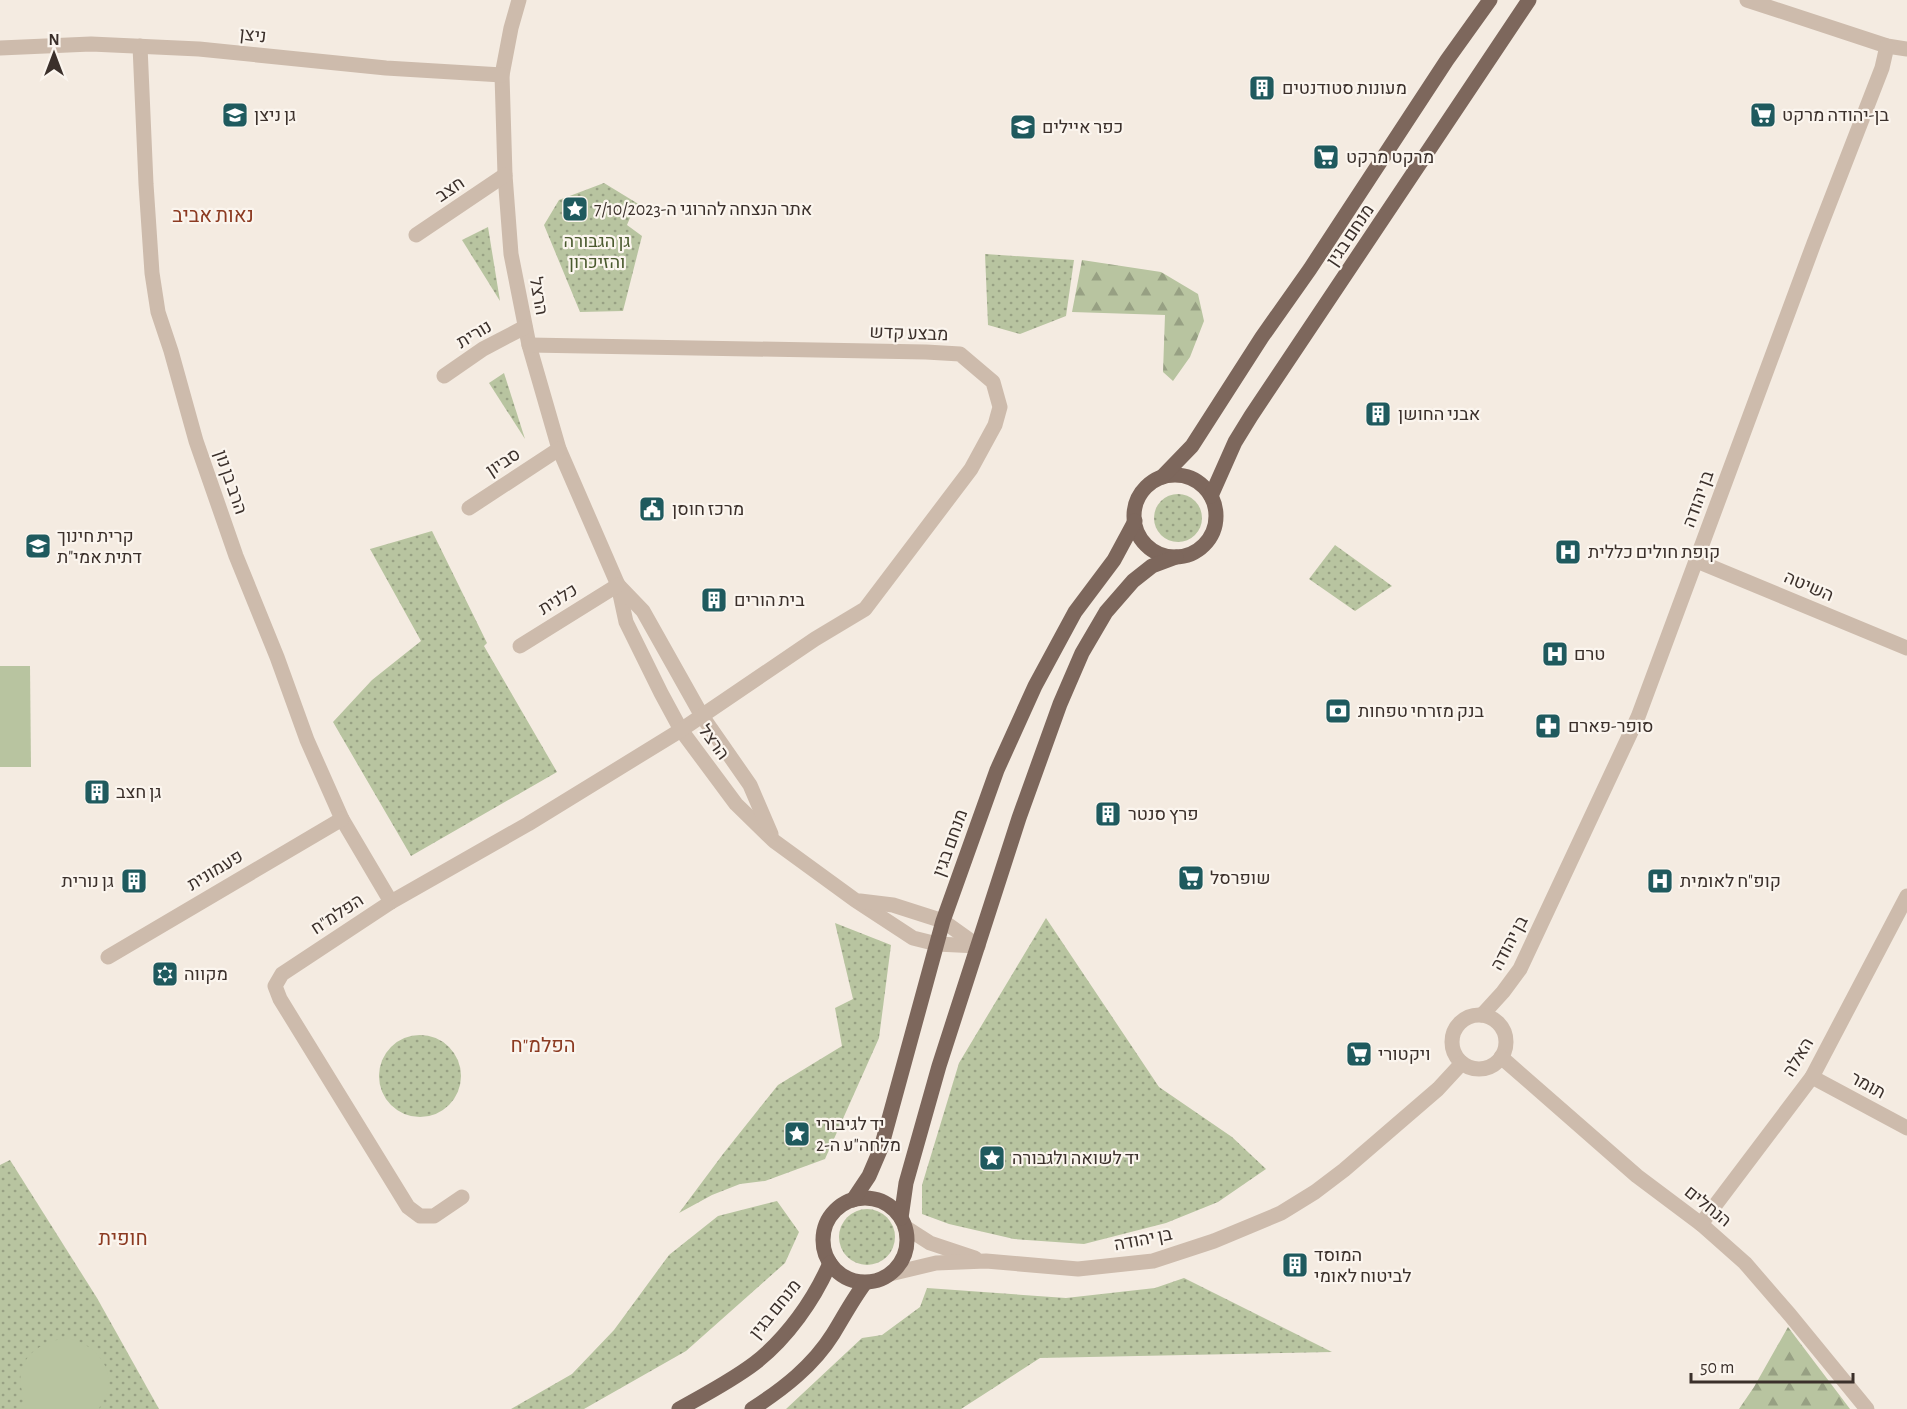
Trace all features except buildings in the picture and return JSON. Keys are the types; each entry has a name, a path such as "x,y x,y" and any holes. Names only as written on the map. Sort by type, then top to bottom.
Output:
{"main road":[{"name":"מנחם בגין","path":"1162,477 1192,446 1262,337 1310,270 1490,0"},
{"name":"מנחם בגין","path":"1211,496 1235,442 1251,416 1529,0"},
{"path":"903,1223 890,1207 880,1201 853,1200 836,1210 825,1229 824,1245 830,1263 844,1276 865,1283 890,1274 904,1255 907,1242 903,1223 906,1183 939,1066 1019,818 1060,704 1082,653 1106,612 1133,581 1152,566 1195,551 1203,546 1211,536 1216,510 1211,496 1205,486 1179,475 1162,477 1148,486 1140,496 1135,521 1140,535 1152,549 1164,555 1176,557"},
{"name":"מנחם בגין","path":"853,1200 869,1176 881,1148 943,921 997,770 1035,686 1075,612 1114,560 1135,521"},
{"name":"מנחם בגין","path":"679,1409 755,1363 785,1334 822,1280 830,1263"},
{"path":"752,1409 776,1393 810,1364 833,1335 853,1299 865,1283"}],"street":[{"name":"הרצל","path":"519,0 502,75 505,175 511,254 529,345 559,449 618,585 626,622 681,730 736,804 774,841 855,900 913,938 937,944 978,946"},
{"path":"1747,0 1887,46 1907,49"},
{"name":"ניצן","path":"0,48 91,44 199,49 386,68 502,75"},
{"name":"הרב בן נון","path":"140,46 152,273 158,312 196,441 236,556 278,657 307,740 342,819 391,902"},
{"name":"בן יהודה","path":"1482,1015 1520,969 1629,739 1814,243 1882,68 1887,46"},
{"name":"חצב","path":"416,235 505,175"},
{"name":"נורית","path":"444,376 483,350 525,327"},
{"name":"מבצע קדש","path":"529,345 960,354 993,382 1000,407 995,425 971,469 865,609 815,639 702,716"},
{"name":"סביון","path":"469,508 559,449"},
{"name":"השיטה","path":"1697,561 1907,648"},
{"name":"הרצל","path":"618,585 643,611 702,716 750,785 774,841"},
{"name":"כלנית","path":"520,646 618,585"},
{"name":"הפלמ\"ח","path":"462,1197 434,1216 420,1216 408,1207 295,1026 275,986 282,974 391,902 528,824 702,716"},
{"name":"פעמונית","path":"108,957 342,819"},
{"name":"האלה","path":"1701,1224 1812,1077 1907,896"},
{"name":"הרצל","path":"855,900 892,905 943,921 978,946"},
{"path":"1482,1015 1491,1017 1504,1030 1506,1048 1501,1057 1487,1068 1478,1069 1462,1063 1453,1048 1454,1031 1465,1018 1482,1015"},
{"name":"הנחלים","path":"1501,1057 1637,1176 1701,1224 1752,1272 1867,1409"},
{"name":"בן יהודה","path":"890,1274 936,1263 986,1261 1078,1269 1153,1261 1223,1237 1281,1213 1315,1192 1438,1089 1462,1063"},
{"name":"תומר","path":"1812,1077 1907,1128"},
{"name":"בן יהודה","path":"903,1223 930,1243 986,1261"}],"green space":[{"name":"גן הגבורה והזיכרון","path":"604,183 640,205 632,213 627,225 642,236 623,311 580,312 544,225 559,200"},
{"path":"488,227 500,301 462,240"},
{"path":"985,254 1074,260 1066,316 1020,334 988,325"},
{"path":"1082,260 1161,272 1198,294 1204,321 1190,357 1173,381 1163,372 1165,315 1072,312"},
{"path":"504,373 525,439 489,383"},
{"path":"1178,494 1195,501 1202,518 1195,535 1178,542 1161,535 1154,518 1161,501"},
{"path":"432,531 487,643 484,646 557,772 411,856 333,722 372,680 421,641 370,549"},
{"path":"1335,545 1392,586 1355,611 1309,579"},
{"path":"0,666 30,666 31,767 0,767"},
{"path":"1046,918 1159,1087 1232,1137 1266,1169 1218,1202 1166,1223 1084,1244 1014,1239 949,1224 922,1214 922,1185 959,1063"},
{"path":"835,923 891,945 879,1038 825,1159 765,1181 740,1184 712,1195 679,1213 778,1085 842,1046 835,1008 853,999"},
{"path":"420,1035 436,1038 449,1047 458,1060 461,1076 458,1092 449,1105 436,1114 420,1117 404,1114 391,1105 382,1092 379,1076 382,1060 391,1047 404,1038"},
{"path":"10,1160 97,1298 159,1409 0,1409 0,1165"},
{"path":"777,1201 799,1232 785,1263 686,1351 584,1409 511,1409 572,1374 614,1330 669,1255 718,1216"},
{"path":"867,1209 878,1211 887,1217 893,1226 895,1237 893,1248 887,1257 878,1263 867,1265 856,1263 847,1257 841,1248 839,1237 841,1226 847,1217 856,1211"},
{"path":"1184,1278 1332,1352 1040,1358 961,1409 786,1409 862,1338 882,1335 920,1307 927,1288 1066,1298 1155,1288"},
{"path":"1788,1327 1850,1409 1739,1409"},
{"path":"68,1338 92,1349 107,1370 108,1388 99,1409 22,1409 26,1401 21,1377 23,1366 28,1358 45,1344"}],"place":[{"name":"מעונות סטודנטים","path":"1262,88"},
{"name":"גן ניצן","path":"235,115"},
{"name":"בן-יהודה מרקט","path":"1763,115"},
{"name":"כפר איילים","path":"1023,127"},
{"name":"מרקט מרקט","path":"1326,157"},
{"name":"אתר הנצחה להרוגי ה-7/10/2023","path":"575,209"},
{"name":"אבני החושן","path":"1378,414"},
{"name":"מרכז חוסן","path":"652,509"},
{"name":"קרית חינוך דתית אמי\"ת","path":"38,546"},
{"name":"קופת חולים כללית","path":"1568,552"},
{"name":"בית הורים","path":"714,600"},
{"name":"טרם","path":"1555,654"},
{"name":"בנק מזרחי טפחות","path":"1338,711"},
{"name":"סופר-פארם","path":"1548,726"},
{"name":"גן חצב","path":"97,792"},
{"name":"פרץ סנטר","path":"1108,814"},
{"name":"שופרסל","path":"1191,878"},
{"name":"גן נורית","path":"134,881"},
{"name":"קופ\"ח לאומית","path":"1660,881"},
{"name":"מקווה","path":"165,974"},
{"name":"ויקטורי","path":"1359,1054"},
{"name":"יד לגיבורי מלחה\"ע ה-2","path":"797,1134"},
{"name":"יד לשואה ולגבורה","path":"992,1158"},
{"name":"המוסד לביטוח לאומי","path":"1295,1265"}],"district":[{"name":"נאות אביב","path":"213,215"},
{"name":"הפלמ\"ח","path":"543,1045"},
{"name":"חופית","path":"123,1238"}]}
